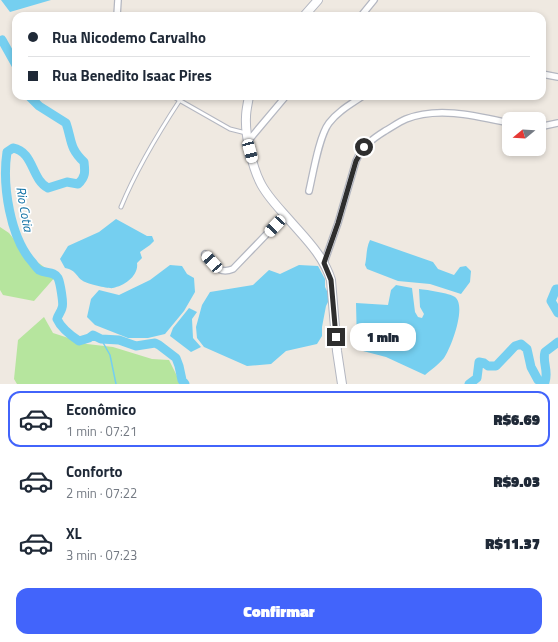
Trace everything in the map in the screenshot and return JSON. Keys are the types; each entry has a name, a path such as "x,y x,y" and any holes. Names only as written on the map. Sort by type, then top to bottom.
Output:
{"street":[{"path":"117,12 118,0"},
{"path":"308,12 318,0"},
{"path":"364,12 374,0"},
{"path":"546,75 558,78"},
{"path":"249,100 246,117 248,137 260,183 285,215 310,243 324,263 331,280 337,350 342,384"},
{"path":"248,137 282,100"},
{"path":"309,191 323,134 328,124 358,100"},
{"path":"324,263 338,223 359,153 372,139 406,120 437,113 469,115 502,122"},
{"path":"546,126 558,123"},
{"path":"205,254 220,270 226,272 233,270 285,215"}],"lane":[{"path":"121,207 139,166 180,100 230,129 248,137"}],"green space":[{"path":"0,227 9,233 24,252 56,276 34,301 3,295 0,290"},
{"path":"44,317 53,333 87,344 113,347 152,359 169,360 181,384 17,384 14,379 18,340"}],"water":[{"path":"1,0 51,0 10,12"},
{"path":"116,219 147,236 152,236 154,241 140,252 142,258 137,263 136,272 130,280 117,287 103,287 85,282 72,270 65,268 60,259 68,246 99,232"},
{"path":"370,240 433,262 438,269 454,275 460,267 466,266 471,271 470,282 461,294 430,284 398,281 367,269 365,265"},
{"path":"170,265 182,266 187,274 194,278 195,292 184,311 165,334 148,338 128,338 95,325 87,317 91,299 99,290 119,295 150,280"},
{"path":"299,265 318,266 325,279 328,302 322,327 322,336 317,344 286,351 271,364 247,366 204,347 197,338 196,327 202,305 210,292 253,285 269,270 280,274"},
{"path":"396,285 412,288 415,312 418,317 422,318 424,314 420,307 419,289 448,294 455,297 458,302 459,318 454,337 447,353 437,365 425,375 386,357 363,351 357,345 356,303 388,305 391,290"},
{"path":"189,308 197,312 192,319 193,338 201,347 191,352 170,336 173,328"}],"waterway":[{"name":"Rio Cotia","path":"0,41 2,40 12,58"},
{"name":"Rio Cotia","path":"33,100 39,106 66,123 73,148 84,162 85,171 84,176 78,184 67,182 48,188 38,179 29,160 20,150 13,148 7,152 7,195 13,226 25,252 35,266 39,270 52,273 58,278 61,288 62,309 57,319 66,331 79,341 93,335 101,339 119,340 136,346 155,343 159,345 176,358 182,380 185,384"},
{"name":"Rio Cotia","path":"558,289 556,289 551,301 558,313"},
{"path":"101,339 110,355 116,384"},
{"name":"Rio Cotia","path":"469,384 477,378 479,362 488,366 496,366 515,346 521,344 527,349 531,367 538,380 545,382 545,352 558,342"}],"route":[{"path":"336,337 331,280 324,263 338,223 356,161 359,153 364,147"}]}
